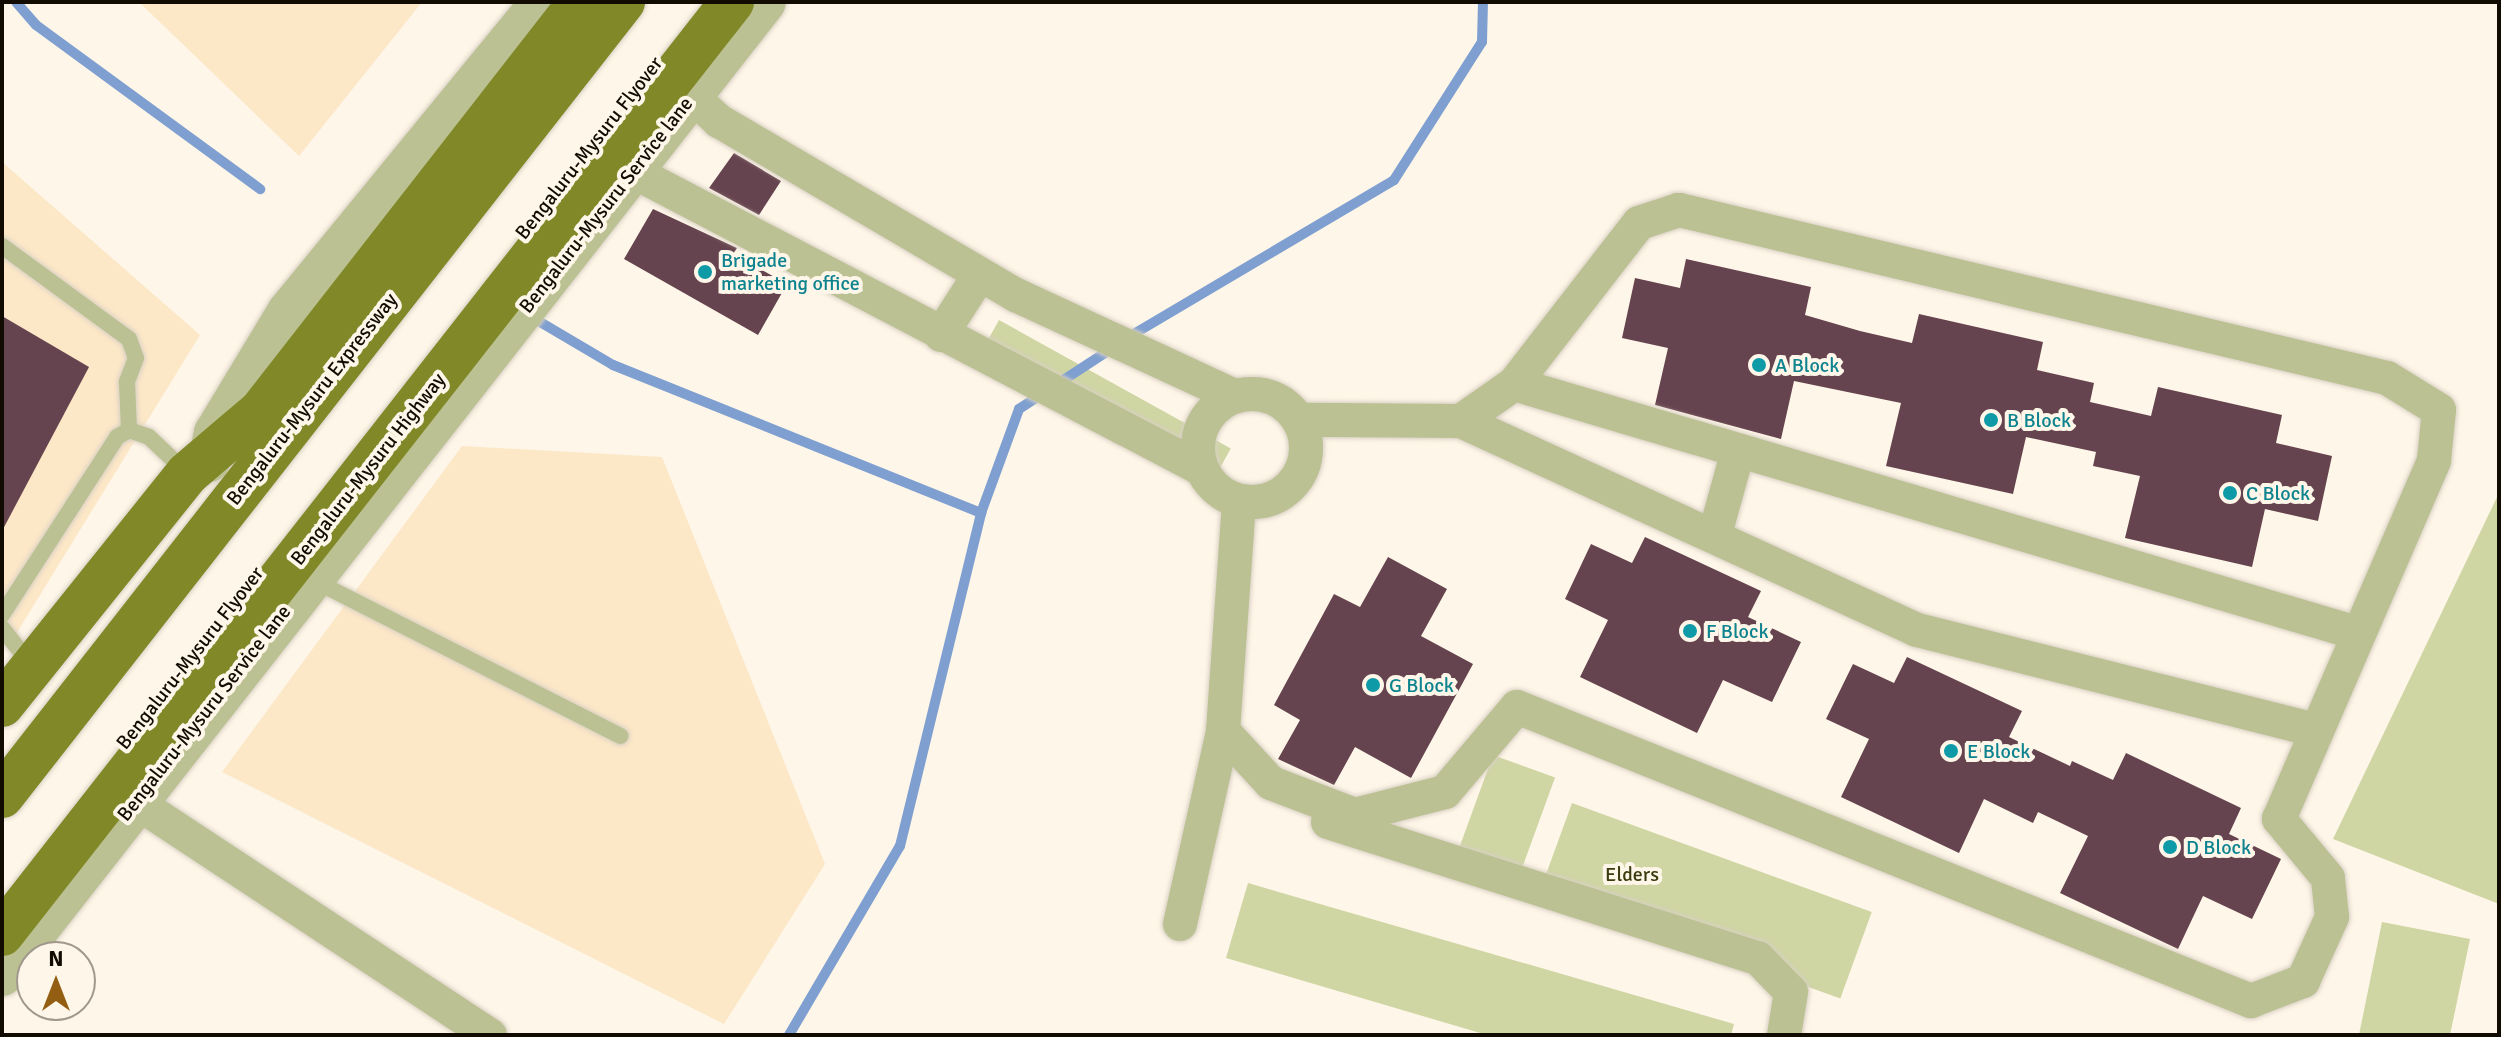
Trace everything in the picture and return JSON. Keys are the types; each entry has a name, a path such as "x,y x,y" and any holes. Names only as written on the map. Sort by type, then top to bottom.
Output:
{"highway":[{"name":"Bengaluru-Mysuru Expressway","path":"2,705 198,467 261,411 580,2"},
{"name":"Bengaluru-Mysuru Expressway","path":"2,796 623,2"},
{"name":"Bengaluru-Mysuru Flyover","path":"2,899 703,2"},
{"name":"Bengaluru-Mysuru Highway","path":"2,934 732,2"}],"street":[{"name":"Bengaluru-Mysuru Expressway","path":"198,467 288,312 542,2"},
{"name":"Bengaluru-Mysuru Service lane","path":"2,975 309,578 634,172 765,2"},
{"path":"692,96 719,121 1016,295 1133,353 1235,396 1271,397 1299,420 1461,421 1715,534 1917,630 2316,730"},
{"path":"634,172 1083,412 1200,468 1239,502 1275,498 1295,480 1306,456 1299,420"},
{"path":"1223,731 1271,783 1355,815 1445,792 1517,707 2251,1001 2303,981 2332,917 2328,878 2279,819 2434,460 2439,410 2387,378 1679,210 1639,223 1514,384 1461,421"},
{"path":"941,335 980,274"},
{"path":"1514,384 2357,633"},
{"path":"1200,468 1199,433 1219,405 1235,396"},
{"path":"1715,534 1738,451"},
{"path":"1180,924 1223,731 1239,502"},
{"path":"1271,783 1272,804 1758,958 1791,992 1784,1035"},
{"path":"136,802 490,1035"}],"lane":[{"path":"2,246 129,339 136,358 126,393 129,430"},
{"path":"129,430 149,437 198,467"},
{"path":"2,615 106,451 129,430"},
{"path":"309,578 620,736"},
{"path":"2,628 33,667"}],"shaded area":[{"path":"139,2 422,2 299,156"},
{"path":"2,162 200,335 16,634 2,637"},
{"path":"462,446 662,457 825,864 724,1024 222,772"}],"green space":[{"path":"999,320 1231,448 1219,469 987,341"},
{"path":"2499,493 2499,904 2333,839"},
{"path":"1493,755 1555,778 1522,869 1460,846"},
{"name":"Elders","path":"1572,803 1872,912 1840,999 1541,889"},
{"path":"1248,883 1734,1024 1731,1035 1487,1035 1226,958"},
{"path":"2382,922 2470,939 2450,1035 2359,1035"}],"building":[{"path":"734,153 781,181 759,215 709,188"},
{"name":"Brigade marketing office","path":"653,209 737,248 733,254 787,284 758,335 624,259"},
{"path":"1686,259 1811,287 1805,315 1860,331 1912,343 1919,314 2043,342 2037,370 2094,383 2090,402 2151,416 2158,387 2282,415 2276,443 2332,456 2318,521 2265,509 2252,567 2125,538 2140,476 2093,466 2096,452 2026,437 2013,494 1886,466 1901,403 1794,381 1781,439 1655,405 1668,348 1622,338 1635,278 1680,288"},
{"path":"2,316 89,367 2,531"},
{"name":"F Block","path":"1645,537 1761,591 1748,617 1801,642 1772,702 1723,680 1697,733 1580,677 1608,620 1565,599 1591,544 1632,563"},
{"name":"G Block","path":"1388,557 1447,589 1421,636 1473,664 1411,778 1355,747 1334,785 1278,759 1300,720 1274,705 1334,594 1360,607"},
{"path":"1907,657 2022,711 2009,737 2070,766 2072,761 2113,780 2126,753 2241,808 2229,834 2281,859 2252,919 2203,896 2178,949 2060,893 2088,836 2038,812 2033,823 1984,799 1959,853 1841,797 1869,739 1826,719 1853,664 1894,683"}],"waterway":[{"path":"16,2 36,25 260,189"},
{"path":"1127,338 1394,180 1482,42 1483,2"},
{"path":"535,319 613,365 981,513"},
{"path":"789,1035 900,846 981,513 1019,409 1114,347"}],"place":[{"name":"Brigade marketing office","path":"705,272"},
{"name":"A Block","path":"1759,365"},
{"name":"B Block","path":"1991,420"},
{"name":"C Block","path":"2230,493"},
{"name":"F Block","path":"1690,631"},
{"name":"G Block","path":"1373,685"},
{"name":"E Block","path":"1951,751"},
{"name":"D Block","path":"2170,847"}]}
